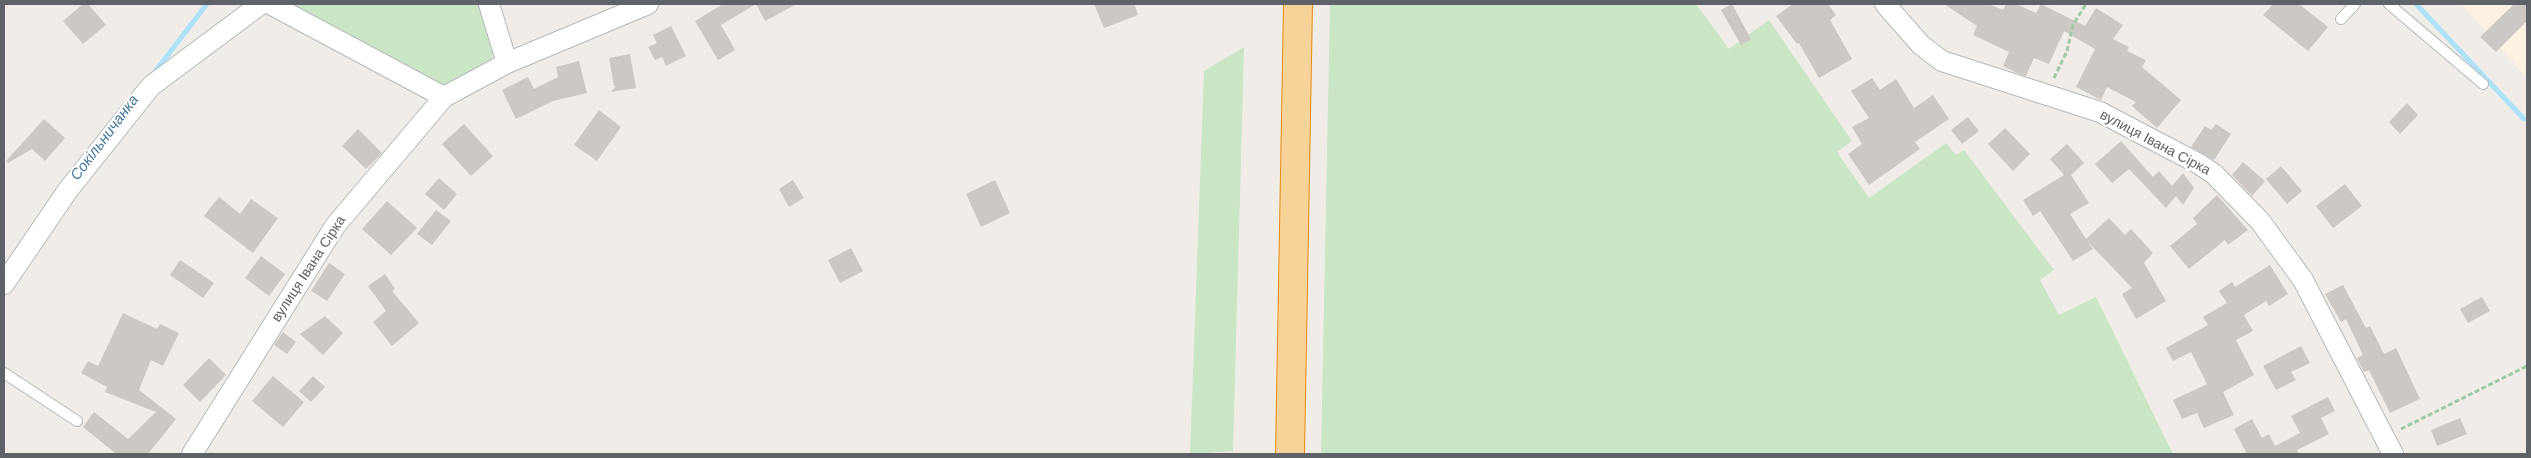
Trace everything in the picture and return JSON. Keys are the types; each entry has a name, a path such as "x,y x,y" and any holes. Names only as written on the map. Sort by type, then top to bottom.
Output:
{"highway":[{"path":"1290,454 1298,4"}],"street":[{"path":"4,284 68,190 152,86 261,4"},
{"path":"270,4 444,97"},
{"path":"489,4 507,63"},
{"name":"вулиця Івана Сірка","path":"192,454 335,226 444,97 507,63 648,4"},
{"name":"вулиця Івана Сірка","path":"1885,4 1914,38 1942,61 2092,109 2117,120 2200,164 2221,181 2265,227 2303,280 2389,446"}],"lane":[{"path":"2341,19 2355,4"},
{"path":"2389,4 2483,84"},
{"path":"4,373 77,421"}],"path":[{"path":"2046,95 2066,50 2073,26 2086,4"},
{"path":"2389,446 2527,366"}],"shaded area":[{"path":"2461,4 2527,4 2527,77 2500,48 2496,52 2480,37 2486,31"}],"green space":[{"path":"282,4 483,4 495,47 489,66 449,89"},
{"path":"1330,4 1696,4 1729,49 1769,20 1852,141 1837,152 1869,198 1946,143 1956,155 1964,150 2054,270 2040,280 2059,315 2096,297 2173,454 1321,454"},
{"path":"1244,47 1233,451 1190,454 1204,71"}],"building":[{"path":"83,4 88,4 106,25 83,44 63,21"},
{"path":"723,4 756,4 721,25 735,50 718,60 695,21"},
{"path":"756,4 797,4 765,21"},
{"path":"1094,4 1134,4 1138,15 1104,28"},
{"path":"1732,4 1751,39 1741,45 1721,10"},
{"path":"1793,4 1828,4 1836,15 1830,20 1852,59 1819,78 1799,43 1797,44 1776,16"},
{"path":"1944,4 1988,4 2003,10 2006,4 2016,4 2036,13 2041,4 2085,26 2096,8 2123,25 2113,39 2129,47 2127,51 2146,60 2142,67 2181,100 2157,128 2132,106 2136,102 2107,87 2101,100 2076,87 2095,49 2064,31 2049,64 2034,58 2026,76 2017,73 2003,66 2009,52 1973,35 1977,26"},
{"path":"2273,4 2299,4 2328,27 2308,51 2263,15"},
{"path":"2514,4 2527,4 2527,21 2496,52 2480,37"},
{"path":"671,26 686,56 666,66 662,57 655,60 648,47 657,43 653,35"},
{"path":"630,54 636,88 611,92 616,86 614,86 609,58"},
{"path":"579,61 587,93 553,101 516,119 502,90 528,77 534,89 558,77 556,67"},
{"path":"1872,78 1880,90 1896,79 1914,108 1933,95 1949,119 1915,142 1920,149 1869,185 1848,154 1862,144 1852,127 1869,118 1851,91"},
{"path":"2407,103 2418,115 2400,134 2389,122"},
{"path":"599,110 621,127 597,161 574,145"},
{"path":"1968,117 1979,131 1962,144 1951,130"},
{"path":"44,119 65,138 45,161 32,149 8,163 6,161"},
{"path":"464,124 493,156 471,176 442,144"},
{"path":"2216,124 2231,134 2214,160 2191,147 2205,126 2211,130"},
{"path":"2005,128 2030,154 2013,171 1988,144"},
{"path":"358,129 382,153 366,169 342,146"},
{"path":"2121,141 2153,177 2159,171 2172,186 2183,173 2194,188 2183,205 2176,196 2166,208 2129,169 2112,183 2095,164"},
{"path":"2067,144 2084,163 2071,175 2089,203 2070,214 2086,239 2109,218 2125,235 2131,229 2153,253 2144,263 2166,301 2136,319 2122,294 2132,288 2088,242 2093,249 2073,261 2040,211 2033,216 2023,200 2064,175 2050,159"},
{"path":"2243,162 2265,181 2252,196 2232,175"},
{"path":"2281,166 2302,191 2287,204 2266,179"},
{"path":"439,178 457,194 444,210 425,194"},
{"path":"793,180 804,198 789,207 779,189"},
{"path":"995,180 1010,213 981,227 966,194"},
{"path":"2345,184 2362,206 2333,228 2316,206"},
{"path":"2217,195 2248,230 2228,245 2225,240 2189,269 2170,246 2197,224 2193,218"},
{"path":"219,197 240,214 251,199 278,218 253,253 204,216"},
{"path":"387,201 417,228 391,255 362,229"},
{"path":"436,210 451,221 432,245 417,234"},
{"path":"851,248 863,271 840,283 828,260"},
{"path":"261,256 285,274 269,296 245,278"},
{"path":"180,260 214,283 203,298 170,275"},
{"path":"329,263 345,274 327,301 311,291"},
{"path":"2270,265 2288,294 2269,306 2266,301 2244,315 2253,331 2236,340 2254,375 2223,392 2234,415 2204,428 2197,413 2182,419 2173,400 2207,384 2191,352 2173,361 2166,348 2208,325 2203,317 2227,303 2219,291 2232,282 2235,287"},
{"path":"385,274 395,289 392,291 419,323 392,346 373,322 386,311 368,286"},
{"path":"2343,285 2366,328 2370,326 2384,354 2396,348 2420,399 2390,413 2369,370 2364,372 2357,358 2363,355 2346,319 2341,322 2325,294"},
{"path":"2482,297 2490,311 2468,323 2460,309"},
{"path":"123,313 157,329 160,324 179,333 163,366 151,360 139,390 176,419 148,454 113,454 115,453 83,427 94,412 128,439 156,412 105,392 107,387 81,373 88,361 98,366"},
{"path":"325,316 343,333 323,355 300,334"},
{"path":"283,332 296,342 287,354 274,345"},
{"path":"2301,346 2310,363 2291,372 2296,380 2276,390 2263,366"},
{"path":"209,358 226,375 200,402 183,385"},
{"path":"273,376 304,402 283,427 252,401"},
{"path":"313,376 325,387 311,402 299,391"},
{"path":"2328,397 2335,411 2321,418 2329,434 2297,450 2299,454 2247,454 2234,429 2252,419 2262,438 2269,434 2275,446 2300,433 2291,416"},
{"path":"2460,418 2467,434 2437,446 2431,430"}],"waterway":[{"name":"Сокільничанка","path":"154,73 207,4"},
{"path":"2416,4 2524,119"}]}
